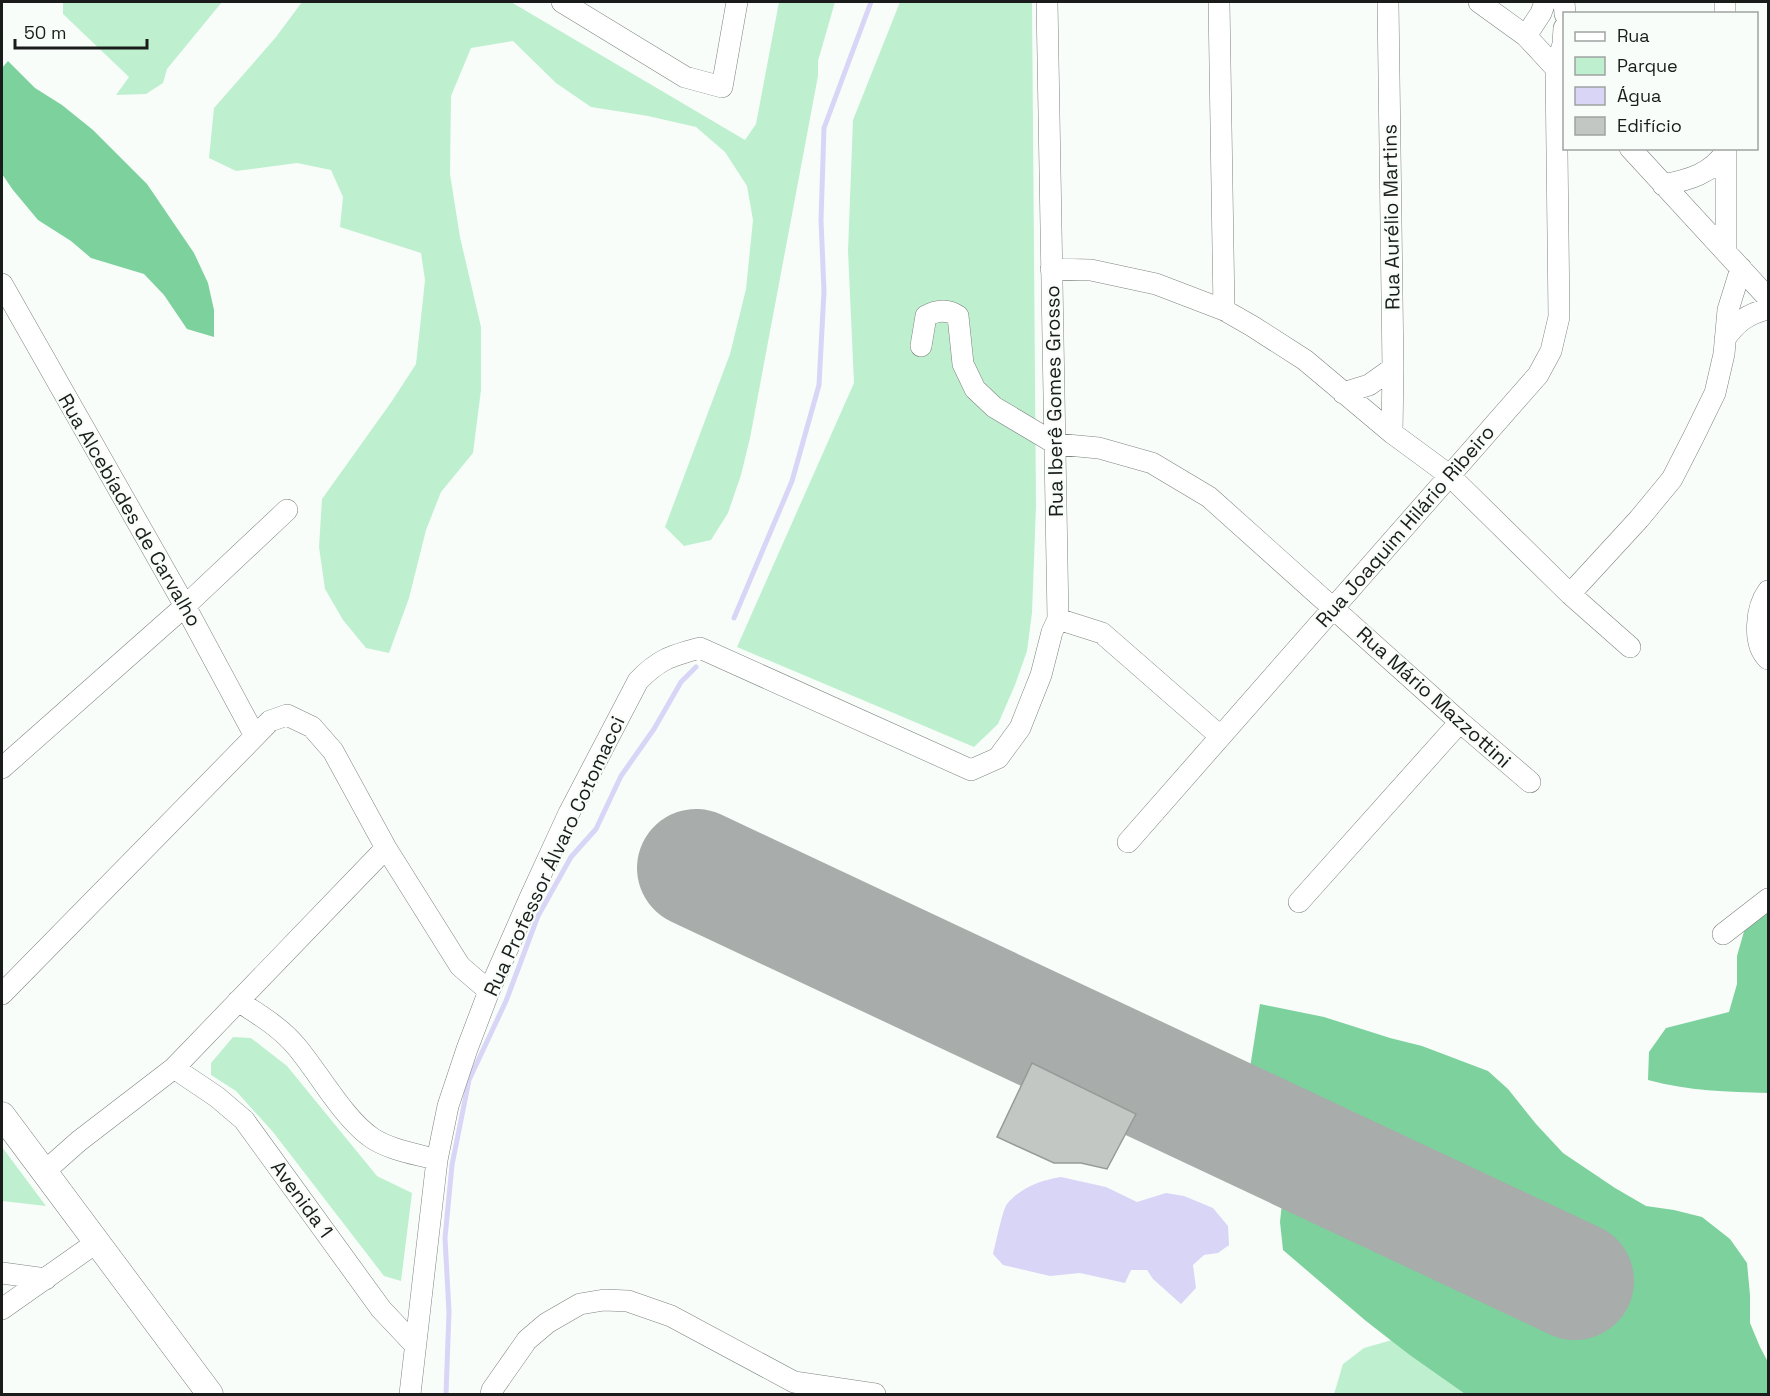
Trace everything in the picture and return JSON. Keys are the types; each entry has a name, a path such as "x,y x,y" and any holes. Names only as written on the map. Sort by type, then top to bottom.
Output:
{"main road":[{"path":"2,1115 210,1395"}],"street":[{"path":"562,2 685,77 722,87 737,2"},
{"name":"Rua Iberê Gomes Grosso","path":"971,770 998,758 1020,728 1041,675 1052,632 1058,619 1047,2"},
{"path":"1219,2 1224,310"},
{"name":"Rua Aurélio Martins","path":"1388,2 1392,433"},
{"path":"1479,2 1526,36 1560,73"},
{"path":"1526,36 1541,13 1545,2"},
{"name":"Rua Joaquim Hilário Ribeiro","path":"1128,842 1538,375 1551,351 1559,317 1560,73 1563,44"},
{"path":"1632,150 1768,298"},
{"path":"1663,185 1689,180 1708,170 1721,159 1726,150"},
{"path":"1726,150 1726,251"},
{"path":"1570,594 1639,519 1672,479 1715,393 1724,354 1728,310 1741,268"},
{"path":"1051,269 1091,270 1156,284 1224,310 1305,360 1392,433 1449,475 1570,594 1630,647"},
{"name":"Rua Alcebíades de Carvalho","path":"2,284 185,606 255,736"},
{"path":"1724,340 1734,326 1746,316 1768,309"},
{"name":"Rua Mário Mazzottini","path":"921,346 926,316 934,311 951,311 958,316 963,364 975,389 994,407 1056,444 1099,448 1152,463 1209,497 1530,782"},
{"path":"1343,393 1369,385 1393,368"},
{"path":"2,768 185,606 287,510"},
{"path":"1768,591 1758,616 1758,639 1768,660"},
{"path":"1058,619 1102,633 1220,736"},
{"name":"Rua Professor Álvaro Cotomacci","path":"410,1395 437,1160 448,1106 466,1049 489,991 569,813 638,681 648,670 667,657 700,648 971,770"},
{"path":"2,994 270,721 287,715 312,728 333,750 386,848 460,966 489,991"},
{"path":"1299,902 1460,722"},
{"path":"44,1172 174,1068 386,848"},
{"path":"1723,934 1768,899"},
{"path":"238,1001 268,1021 294,1044 351,1118 372,1138 437,1160"},
{"name":"Avenida 1","path":"174,1068 217,1097 244,1120 381,1309 415,1345"},
{"path":"2,1309 97,1242"},
{"path":"2,1273 46,1279"},
{"path":"491,1395 492,1390 527,1340 547,1323 580,1304 604,1300 628,1301 671,1316 794,1382 811,1395"},
{"path":"794,1382 875,1395"}],"green space":[{"path":"63,2 222,2 167,69 163,83 146,94 116,95 129,77 63,14"},
{"path":"302,2 511,2 745,140 756,124 779,2 835,2 818,61 818,76 750,438 728,513 711,540 684,546 665,527 730,354 746,289 753,220 747,186 725,152 696,127 648,116 591,107 556,83 513,41 471,48 451,96 450,174 460,237 481,327 481,390 473,453 441,492 426,530 409,598 389,653 366,648 343,620 325,589 319,547 322,499 416,364 425,280 421,253 340,227 343,197 331,170 297,163 236,171 209,158 214,108 276,37"},
{"path":"900,2 1032,2 1036,506 1032,613 1027,651 1015,685 998,724 974,747 737,647 854,383 848,251 853,120"},
{"path":"8,61 35,88 62,105 93,130 147,184 194,253 208,283 214,310 214,337 187,329 164,295 144,274 91,258 71,241 38,220 13,190 2,174 2,68"},
{"path":"1768,905 1768,1093 1693,1089 1648,1080 1649,1052 1666,1028 1729,1012 1737,984 1737,956 1745,928"},
{"path":"1260,1004 1324,1017 1422,1046 1488,1071 1508,1089 1563,1153 1646,1206 1702,1217 1730,1239 1747,1263 1750,1323 1768,1362 1768,1394 1465,1394 1411,1356 1283,1250 1280,1222 1283,1194 1312,1198 1336,1209 1360,1223 1388,1234 1436,1266 1485,1291 1513,1295 1568,1292 1579,1268 1558,1264 1340,1167 1316,1153 1250,1096 1250,1068"},
{"path":"233,1037 251,1038 287,1066 377,1176 412,1193 401,1281 384,1276 273,1132 236,1091 211,1075 211,1063"},
{"path":"2,1147 46,1206 2,1201"},
{"path":"1392,1340 1465,1394 1334,1394 1343,1364 1364,1348"}],"water":[{"path":"1061,1177 1106,1187 1137,1202 1166,1193 1184,1196 1213,1208 1228,1226 1229,1245 1218,1253 1204,1255 1193,1265 1196,1288 1181,1304 1153,1279 1147,1270 1131,1270 1125,1283 1080,1273 1050,1276 1003,1265 993,1254 1007,1204 1018,1193 1031,1186"}],"building":[{"path":"1032,1063 1136,1114 1107,1169 1081,1163 1054,1163 997,1137"}],"waterway":[{"path":"734,618 792,481 819,385 824,291 821,220 824,128 871,2"},
{"path":"446,1394 449,1312 445,1238 452,1165 469,1080 506,1001 538,916 571,857 596,829 621,776 654,729 681,682 696,667"}],"runway":[{"path":"696,868 1575,1281"}]}
